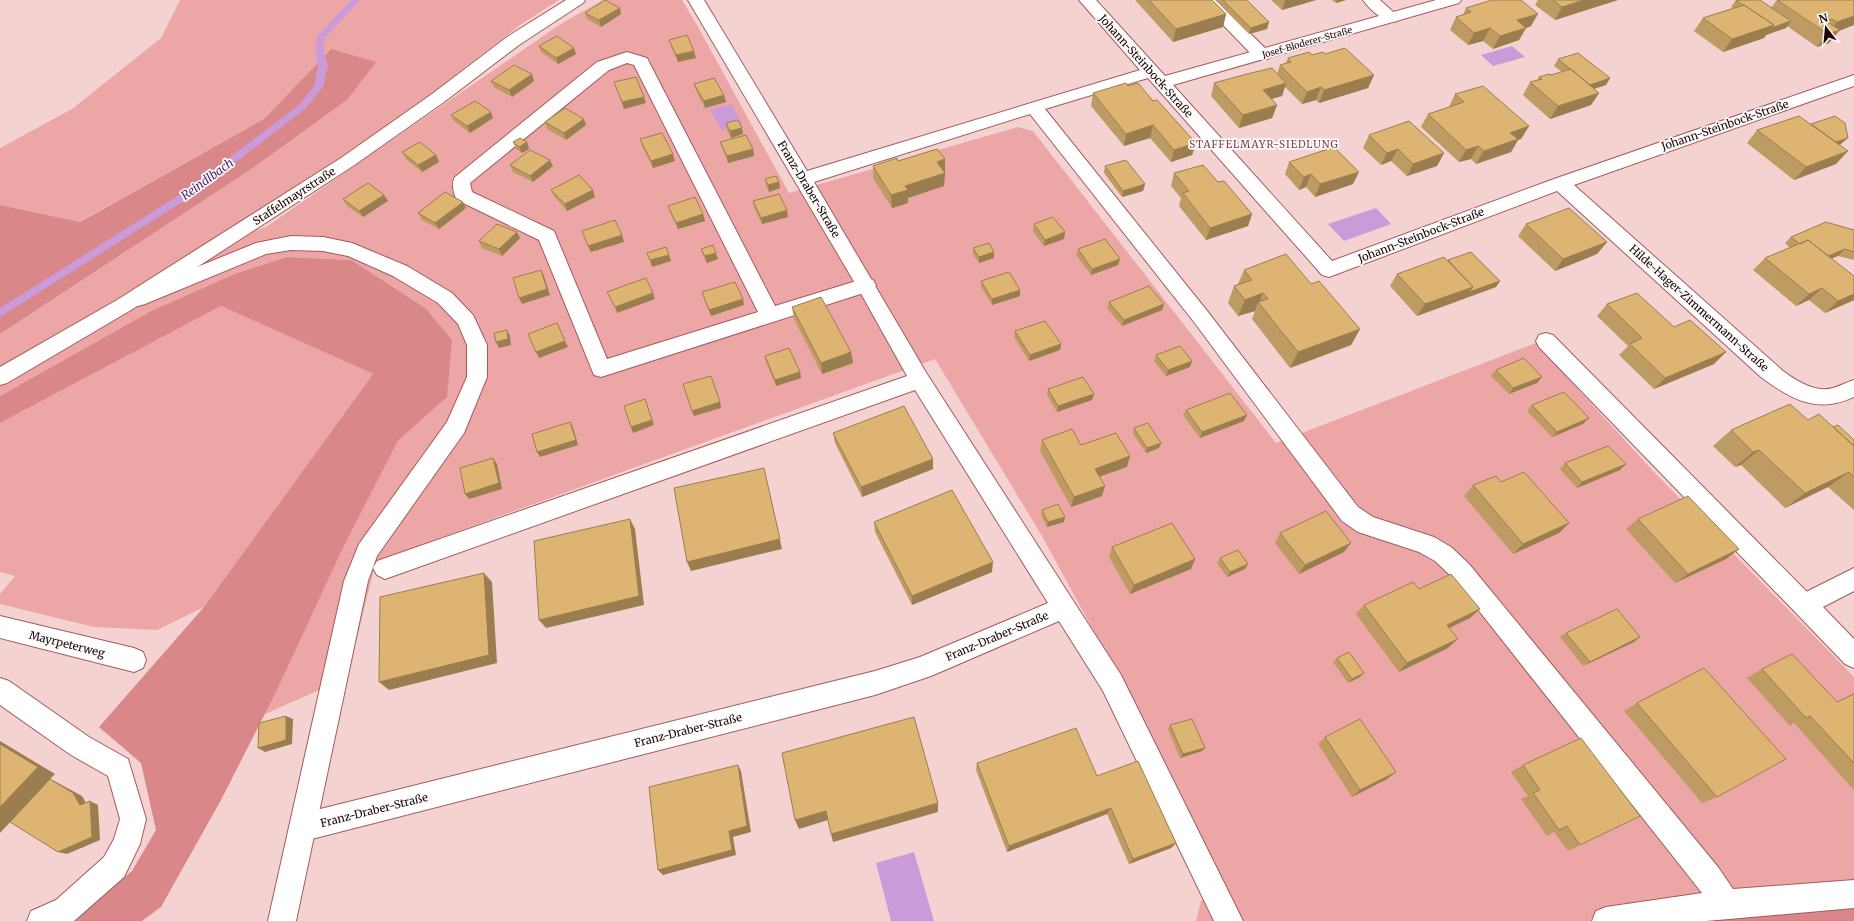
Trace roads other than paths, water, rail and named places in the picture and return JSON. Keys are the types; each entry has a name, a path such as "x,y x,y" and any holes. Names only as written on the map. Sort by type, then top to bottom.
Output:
{"street":[{"name":"Staffelmayrstraße","path":"0,377 124,305 347,162 438,98 513,41 577,0"},
{"name":"Franz-Draber-Straße","path":"696,0 866,285 920,380 1112,683 1229,921"},
{"name":"Johann-Steinbock-Straße","path":"1087,0 1329,270 1560,183 1854,80"},
{"path":"1207,0 1262,55"},
{"path":"1371,0 1392,18"},
{"name":"Josef-Bloderer-Straße","path":"802,179 1034,107 1262,55 1453,0"},
{"path":"769,314 641,62 627,57 603,66 460,180 463,195 547,236 601,369 769,314 866,285"},
{"path":"1837,86 1854,99"},
{"path":"1034,107 1201,317 1350,514 1366,525 1426,544 1443,554 1461,571 1703,871 1726,904"},
{"name":"Hilde-Hager-Zimmermann-Straße","path":"1560,183 1769,372 1790,386 1807,394 1830,397 1854,388"},
{"path":"124,305 263,248 291,243 323,244 352,250 400,271 446,298 466,320 477,345 477,377 456,426 367,552 356,581 304,827 282,921"},
{"path":"1546,341 1854,656"},
{"path":"385,568 920,380"},
{"path":"1804,605 1854,579"},
{"name":"Franz-Draber-Straße","path":"304,827 875,683 922,668 1064,608"},
{"name":"Mayrpeterweg","path":"0,627 134,660"},
{"path":"0,690 80,746 119,768 133,819 126,844 114,867 66,910 41,921"},
{"path":"1606,921 1726,904 1854,894"}],"waterway":[{"name":"Reindlbach","path":"0,313 188,194 302,107 318,87 323,66 319,47 321,37 356,0"}],"district":[{"name":"STAFFELMAYR-SIEDLUNG","path":"1264,144"}]}
